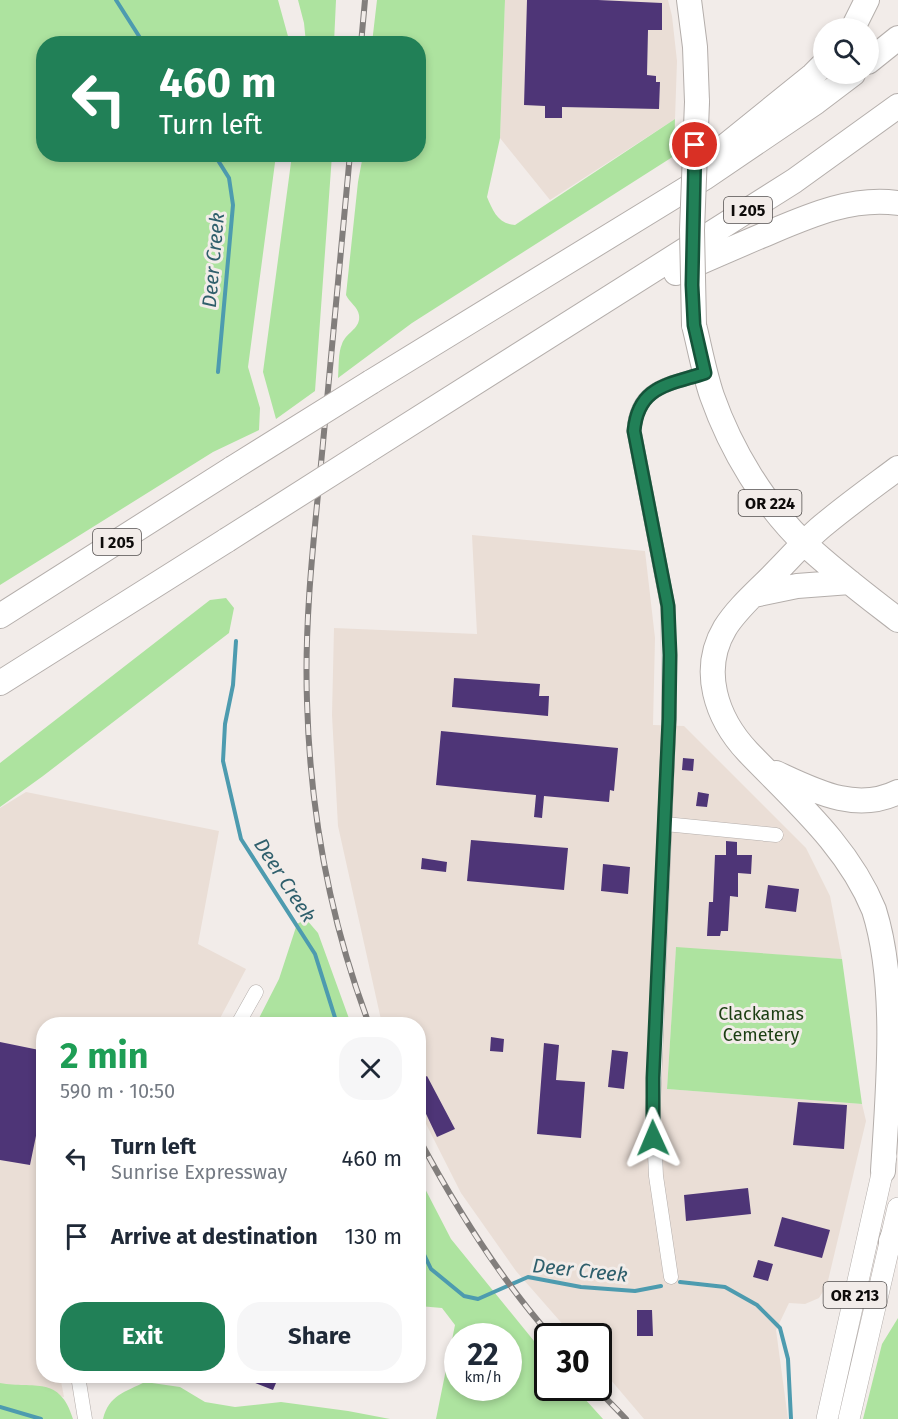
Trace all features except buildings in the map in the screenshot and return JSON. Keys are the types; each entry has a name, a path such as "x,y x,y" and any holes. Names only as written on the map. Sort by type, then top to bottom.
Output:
{"highway":[{"name":"OR 224","path":"688,0 695,47 697,102 692,230 694,325 705,373 719,415 746,468 783,520 805,544 898,620"},
{"path":"858,18 867,0"},
{"path":"879,53 898,38"},
{"path":"627,224 813,73"},
{"name":"I 205","path":"0,616 371,382 659,206 743,152 840,84"},
{"name":"I 205","path":"0,684 794,181 898,106"},
{"path":"594,308 804,218 833,208 863,202 898,204"},
{"path":"883,1172 892,1005 888,960 880,927 860,880 844,855 746,750 729,728 718,707 713,685 713,661 720,637 735,615 754,595 824,524 898,468"},
{"path":"754,595 794,586 850,582"},
{"path":"765,768 817,792 845,800 876,800 898,792"}],"main road":[{"name":"OR 213","path":"827,1419 898,1100"},
{"name":"OR 213","path":"849,1419 898,1208"}],"street":[{"path":"671,1277 656,1176 653,1130 653,1078 669,719 668,606 634,431 641,403 652,392 705,373"},
{"path":"664,824 776,835"},
{"path":"242,1017 256,992"},
{"path":"79,1383 85,1419"}],"shaded area":[{"path":"505,0 668,0 677,61 675,119 550,200 500,138"},
{"path":"472,535 645,551 655,638 653,725 684,726 806,848 830,896 842,959 676,948 667,1089 862,1104 866,1121 827,1285 819,1298 805,1304 789,1303 776,1330 788,1419 644,1419 612,1381 612,1323 562,1323 516,1271 461,1193 426,1124 426,1017 380,1017 338,826 332,715 334,628 477,634"},
{"path":"26,792 219,831 198,944 246,969 221,1017 36,1017 36,1383 61,1383 64,1397 0,1386 0,808"}],"green space":[{"path":"0,0 278,0 288,36 36,36 36,162 275,162 248,367 260,408 259,430 213,452 0,585"},
{"path":"298,0 336,0 334,36 305,36"},
{"path":"377,0 505,0 500,138 487,197 494,212 509,224 515,225 675,119 674,156 412,323 338,378 342,344 359,320 357,309 346,295 362,162 426,162 426,36 373,36"},
{"path":"291,162 331,162 315,391 276,419 263,372"},
{"path":"226,598 234,608 229,633 0,807 0,763 210,600"},
{"path":"306,919 318,933 348,1017 260,1017 279,979 297,924"},
{"name":"Clackamas Cemetery","path":"676,947 842,959 862,1104 667,1089"},
{"path":"426,1191 451,1239 519,1323 453,1323 442,1308 426,1307"},
{"path":"898,1318 898,1419 863,1419 882,1344"},
{"path":"522,1326 534,1341 534,1401 587,1401 603,1419 436,1419 444,1379 444,1401 522,1401"},
{"path":"0,1383 35,1385 53,1390 68,1405 73,1419 0,1419"},
{"path":"143,1383 152,1383 180,1387 205,1402 235,1407 281,1402 390,1419 103,1419 109,1404 125,1392"}],"waterway":[{"name":"Deer Creek","path":"116,0 139,36"},
{"name":"Deer Creek","path":"218,372 233,205 229,178 219,162"},
{"name":"Deer Creek","path":"236,641 233,685 225,724 223,761 241,839 315,954 335,1017"},
{"name":"Deer Creek","path":"426,1259 431,1269 464,1296 478,1299 528,1277 581,1287 635,1291 661,1286"},
{"name":"Deer Creek","path":"680,1282 725,1287 757,1305 780,1328 788,1359 791,1419"},
{"path":"0,1407 41,1419"}],"railway":[{"path":"362,36 365,0"},
{"path":"349,162 311,572 306,669 312,783 324,865 343,946 366,1017"},
{"path":"426,1152 479,1241 513,1290 540,1323"},
{"path":"609,1401 626,1419"}],"route":[{"path":"653,1138 653,1078 670,655 668,606 634,431 635,418 641,403 652,392 705,373 694,325 692,285 695,145"}]}
